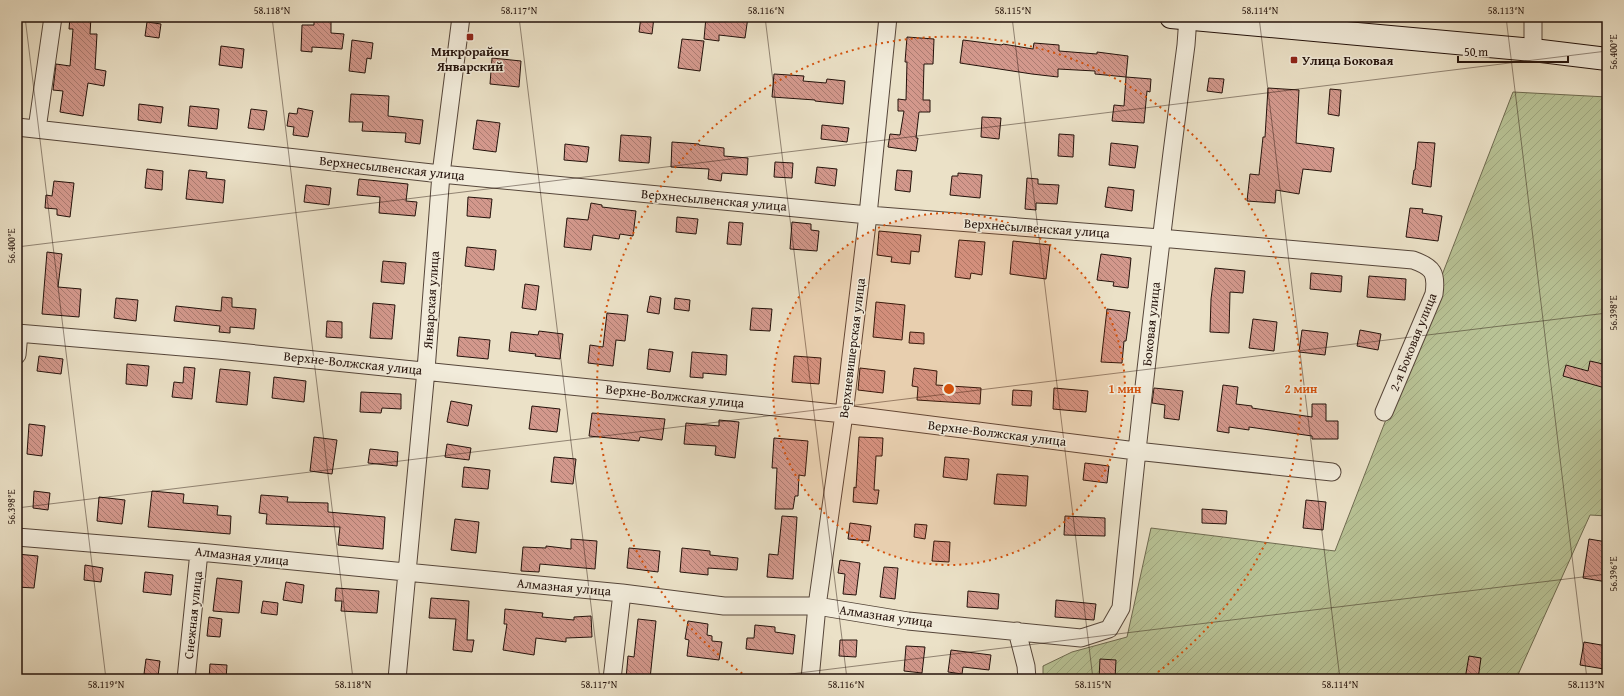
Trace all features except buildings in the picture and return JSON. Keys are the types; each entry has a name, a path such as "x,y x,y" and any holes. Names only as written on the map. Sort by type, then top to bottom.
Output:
{"main road":[{"path":"1182,18 1532,50 1607,59"}],"street":[{"path":"37,129 53,17"},
{"name":"Январская улица","path":"396,679 426,370 441,174 461,17"},
{"name":"Верхневишерская улица","path":"810,679 817,606 844,414 868,215 888,17"},
{"path":"1532,50 1533,17"},
{"name":"Боковая улица","path":"1109,629 1121,608 1136,451 1160,238 1182,18"},
{"name":"Верхнесылвенская улица","path":"17,127 441,174 868,215 1413,260"},
{"name":"2-я Боковая улица","path":"1384,412 1434,294 1436,282 1433,272 1427,265 1413,260"},
{"path":"17,355 18,333"},
{"name":"Верхне-Волжская улица","path":"18,333 426,370 844,414 1136,451 1332,472"},
{"name":"Алмазная улица","path":"17,537 199,552 622,592 724,606 817,606 908,621 1081,638 1109,629"},
{"name":"Снежная улица","path":"186,679 199,552"},
{"path":"612,679 622,592"},
{"path":"1017,631 1026,666 1027,679"}],"green space":[{"path":"1513,92 1607,97 1607,516 1590,515 1516,679 1043,679 1043,666 1072,652 1127,637 1151,528 1335,551"}],"place":[{"name":"Микрорайон Январский","path":"470,37"},
{"name":"Улица Боковая","path":"1294,60"}]}
